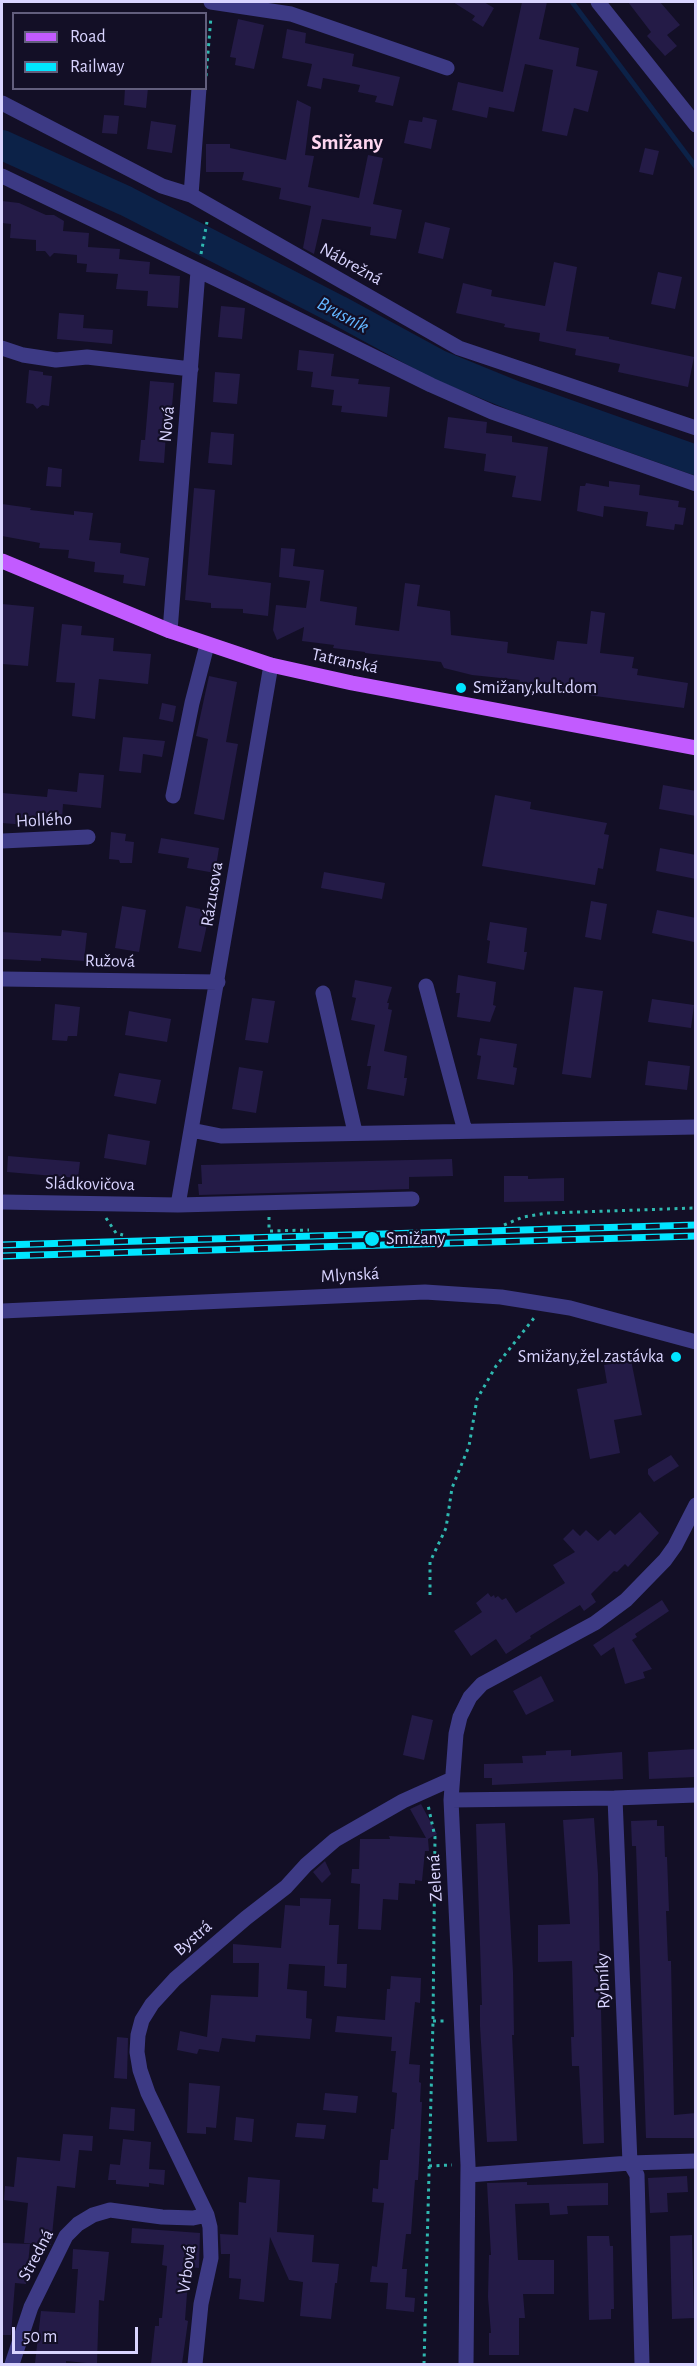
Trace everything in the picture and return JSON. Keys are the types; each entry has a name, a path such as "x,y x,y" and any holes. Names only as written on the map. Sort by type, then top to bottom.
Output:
{"main road":[{"name":"Tatranská","path":"2,561 170,632 271,665 352,683 696,748"}],"street":[{"path":"212,2 291,14 447,68"},
{"path":"598,2 696,125"},
{"path":"191,195 199,90"},
{"name":"Nábrežná","path":"2,103 162,186 191,195 459,348 696,428"},
{"path":"2,176 431,385 492,412 696,484"},
{"name":"Nová","path":"170,632 198,271"},
{"path":"2,348 23,355 56,360 87,357 191,369"},
{"path":"172,796 207,645"},
{"name":"Rázusova","path":"178,1205 271,665"},
{"name":"Hollého","path":"2,841 88,837"},
{"name":"Ružová","path":"2,979 218,982"},
{"path":"426,986 465,1131"},
{"path":"323,993 355,1132"},
{"path":"191,1130 221,1136 696,1127"},
{"name":"Sládkovičova","path":"2,1202 178,1205 412,1199"},
{"name":"Mlynská","path":"2,1311 425,1292 492,1296 537,1302 598,1314 696,1342"},
{"name":"Zelená","path":"466,2364 468,2170 451,1800 456,1734 460,1717 475,1691 490,1678 595,1623 626,1600 670,1553 696,1505"},
{"name":"Bystrá","path":"207,2215 148,2093 140,2070 137,2052 142,2020 152,2004 175,1979 286,1887 334,1840 385,1810 452,1779"},
{"path":"451,1800 696,1795"},
{"name":"Rybníky","path":"615,1798 630,2163 637,2175 642,2364"},
{"path":"468,2170 696,2161"},
{"name":"Stredná","path":"12,2364 31,2307 66,2236 78,2223 110,2210 162,2217 193,2218 207,2215"},
{"name":"Vrbová","path":"195,2364 201,2304 211,2258 207,2215"}],"path":[{"path":"207,65 210,18 218,12 212,2"},
{"path":"198,271 207,220"},
{"path":"504,1225 523,1217 547,1213 696,1208"},
{"path":"270,1231 309,1230"},
{"path":"430,1595 430,1562 446,1528 452,1488 469,1446 477,1399 496,1366 533,1320 537,1302"},
{"path":"424,2364 435,1837 425,1791"},
{"path":"429,2166 468,2170"}],"building":[{"path":"453,2 484,2 494,8 483,27 472,20 475,16"},
{"path":"522,2 547,2 539,39 579,48 576,66 598,71 588,112 574,108 567,136 542,131 553,70 525,64 514,112 489,107 487,118 452,110 458,82 503,92"},
{"path":"628,2 660,2 680,25 667,35 677,46 665,56 647,36 651,32"},
{"path":"238,19 264,25 254,69 235,65 236,58 230,57"},
{"path":"287,29 306,33 305,43 354,54 352,66 400,77 393,106 375,102 377,96 358,92 360,85 323,78 321,89 307,86 312,64 282,58"},
{"path":"125,90 148,90 146,108 124,105"},
{"path":"297,100 311,107 305,155 314,156 308,187 359,198 368,155 383,158 373,204 402,210 396,239 370,235 371,227 322,219 314,254 303,248 311,206 279,199 281,188 242,180 244,172 206,172 206,144 230,144 230,148 286,160"},
{"path":"104,115 119,116 117,134 102,133"},
{"path":"423,117 437,120 431,149 404,143 409,120 422,122"},
{"path":"151,121 176,125 172,153 147,149"},
{"path":"645,148 659,151 653,175 639,172"},
{"path":"2,201 19,203 46,215 54,215 64,221 63,231 89,233 88,247 120,249 119,259 150,262 149,274 180,276 178,308 147,306 148,291 116,289 118,274 86,272 87,264 77,263 77,255 54,253 50,257 45,251 36,251 36,240 10,238 11,224 2,223"},
{"path":"425,222 450,228 443,259 418,253"},
{"path":"554,262 577,267 566,331 609,337 609,339 694,357 688,387 618,372 620,364 575,355 576,349 539,341 540,333 504,327 505,324 456,313 463,283 492,290 491,296 545,306"},
{"path":"658,272 682,277 675,309 651,304"},
{"path":"221,306 245,308 242,339 218,337"},
{"path":"59,313 84,315 83,328 113,330 112,344 57,339"},
{"path":"299,350 334,354 331,376 359,379 358,384 390,387 387,417 341,412 342,406 332,405 334,390 311,387 313,372 297,370"},
{"path":"29,370 52,376 49,406 42,405 37,409 33,404 26,403"},
{"path":"215,372 240,374 237,404 213,402"},
{"path":"150,381 174,383 171,419 167,419 164,463 139,461 141,440 145,440"},
{"path":"448,417 487,422 486,433 512,436 512,442 548,447 541,501 512,497 516,476 484,471 486,454 444,448"},
{"path":"211,432 234,434 232,465 208,463"},
{"path":"48,467 62,469 61,487 46,486"},
{"path":"609,481 640,485 639,495 679,501 678,507 686,508 683,525 675,524 674,530 646,526 648,512 604,506 603,517 577,511 580,486 585,486 586,483 609,487"},
{"path":"194,488 215,490 208,575 271,583 268,616 243,613 243,609 211,608 211,603 185,600"},
{"path":"2,504 74,515 74,511 93,513 89,540 121,543 120,553 149,558 145,586 123,583 124,575 94,572 95,562 68,558 69,550 39,548 40,543 2,536"},
{"path":"281,548 295,549 293,566 324,570 320,601 357,607 355,625 399,631 405,583 420,585 417,606 450,611 451,635 508,642 507,653 554,660 557,641 587,644 591,611 605,613 600,653 634,657 632,668 638,669 637,675 688,683 684,708 580,694 580,691 519,682 520,680 472,675 444,668 441,662 333,648 334,645 302,641 304,627 277,640 273,630 276,605 306,608 310,581 279,577"},
{"path":"2,604 34,607 28,666 2,664"},
{"path":"62,624 82,626 81,635 114,638 113,651 151,654 148,684 99,679 95,719 72,716 75,683 56,682"},
{"path":"209,676 237,682 226,742 238,744 224,820 194,814 208,739 196,736"},
{"path":"162,703 176,706 173,722 159,719"},
{"path":"123,737 165,741 162,757 143,754 141,773 119,771"},
{"path":"79,773 104,775 101,808 63,804 62,819 27,816 27,825 2,823 2,793 47,797 48,789 77,792"},
{"path":"663,785 696,791 696,816 659,809"},
{"path":"495,795 531,802 530,809 607,823 604,834 609,835 603,869 598,868 595,885 482,866"},
{"path":"111,832 126,834 125,841 134,842 132,863 120,863 119,860 109,859"},
{"path":"161,838 219,848 215,873 187,868 189,858 158,853"},
{"path":"660,848 696,855 696,879 656,871"},
{"path":"324,872 385,883 382,899 321,888"},
{"path":"591,901 607,904 601,940 585,937"},
{"path":"122,906 146,910 139,952 115,948"},
{"path":"186,906 210,911 201,952 178,948"},
{"path":"657,910 696,918 694,942 652,933"},
{"path":"490,922 527,928 524,970 487,963"},
{"path":"62,930 87,933 84,961 41,958 41,961 2,959 2,932 61,936"},
{"path":"458,975 496,982 493,1005 496,1006 490,1022 457,1017 460,993 456,993"},
{"path":"355,980 392,987 387,1003 389,1003 388,1009 392,1010 384,1051 407,1056 404,1096 367,1089 371,1066 367,1066 375,1025 351,1020 356,998 352,997"},
{"path":"574,987 603,991 591,1078 562,1074"},
{"path":"252,998 275,1001 268,1043 245,1040"},
{"path":"652,999 694,1005 691,1028 648,1022"},
{"path":"55,1004 80,1007 77,1036 68,1036 67,1041 52,1040"},
{"path":"129,1011 171,1019 167,1042 125,1035"},
{"path":"480,1038 517,1044 513,1067 517,1068 514,1085 477,1079 481,1056 477,1055"},
{"path":"648,1061 690,1066 687,1090 645,1085"},
{"path":"239,1067 263,1071 256,1113 232,1109"},
{"path":"119,1073 161,1080 156,1104 114,1096"},
{"path":"108,1134 150,1141 146,1165 104,1158"},
{"path":"8,1156 80,1162 78,1178 7,1172"},
{"path":"452,1159 453,1176 409,1177 409,1189 199,1195 198,1184 202,1184 201,1165"},
{"path":"504,1176 528,1176 528,1179 564,1178 564,1201 504,1202"},
{"path":"631,1360 642,1415 614,1420 620,1453 590,1459 577,1389 607,1383 604,1365"},
{"path":"671,1455 679,1466 654,1482 648,1474 648,1469"},
{"path":"640,1512 659,1533 628,1567 625,1564 617,1572 614,1571 591,1594 596,1602 584,1611 580,1605 506,1654 496,1639 471,1656 454,1631 482,1612 476,1603 488,1593 491,1597 498,1596 502,1600 506,1598 516,1613 565,1583 553,1565 575,1552 563,1539 573,1529 580,1536 586,1530 598,1541 610,1530 615,1535"},
{"path":"662,1600 669,1611 635,1634 637,1637 632,1640 652,1669 643,1672 645,1678 625,1684 614,1647 601,1656 593,1645"},
{"path":"541,1676 554,1701 526,1715 513,1691"},
{"path":"412,1715 433,1720 424,1760 403,1755"},
{"path":"696,1749 696,1777 649,1779 648,1752"},
{"path":"571,1750 571,1756 622,1752 623,1779 492,1785 492,1778 484,1778 484,1764 523,1763 522,1756 546,1755 546,1751"},
{"path":"421,1804 437,1834 428,1839 429,1851 425,1851 422,1881 415,1880 415,1884 399,1883 398,1900 383,1899 381,1930 358,1929 360,1884 351,1883 352,1869 359,1869 360,1839 390,1839 389,1836 426,1838 410,1809"},
{"path":"594,1818 598,1874 604,2143 583,2144 579,2066 572,2066 571,2037 574,2037 572,1961 538,1962 538,1925 570,1924 563,1820"},
{"path":"657,1820 657,1826 664,1826 665,1857 667,1857 669,1911 666,1911 668,1961 671,1961 674,2115 696,2113 696,2138 646,2138 636,1846 632,1846 631,1821"},
{"path":"505,1823 513,1973 514,2035 512,2035 517,2141 487,2142 480,2026 480,2005 482,2005 476,1824"},
{"path":"325,1861 331,1874 322,1883 313,1872"},
{"path":"300,1898 331,1899 329,1925 339,1925 337,1964 347,1964 346,1988 324,1986 325,1966 289,1964 287,1989 307,1991 306,2018 312,2019 310,2039 256,2035 255,2042 222,2038 219,2052 199,2049 197,2054 177,2050 180,2031 207,2037 211,1995 258,1997 259,1963 233,1963 233,1944 281,1948 285,1905 300,1906"},
{"path":"391,1976 421,1978 420,2003 415,2002 409,2064 420,2065 420,2102 422,2102 418,2180 415,2180 411,2234 406,2234 402,2269 407,2269 405,2297 415,2298 414,2312 386,2309 388,2283 370,2282 372,2266 377,2267 384,2203 372,2202 373,2188 378,2189 380,2160 388,2160 391,2129 394,2129 397,2093 392,2092 396,2051 391,2051 392,2037 335,2032 337,2016 385,2020 387,1989 390,1989"},
{"path":"117,2037 128,2038 127,2079 114,2078"},
{"path":"189,2083 220,2086 216,2128 206,2127 206,2134 187,2133"},
{"path":"325,2093 358,2096 356,2113 323,2110"},
{"path":"111,2107 135,2109 134,2131 109,2129"},
{"path":"236,2117 254,2119 252,2142 234,2140"},
{"path":"297,2123 326,2125 324,2139 295,2137"},
{"path":"63,2134 93,2136 92,2151 79,2150 75,2188 57,2186 51,2245 24,2243 28,2203 4,2200 5,2186 14,2187 17,2157 60,2161"},
{"path":"123,2139 151,2142 149,2169 165,2170 164,2185 149,2183 149,2187 116,2184 116,2180 108,2180 110,2164 120,2165"},
{"path":"687,2176 688,2192 667,2193 668,2212 650,2213 648,2178"},
{"path":"248,2177 280,2180 277,2232 314,2235 312,2262 339,2264 331,2319 300,2316 303,2282 289,2280 270,2237 264,2302 239,2299 241,2279 229,2278 230,2254 221,2254 220,2234 238,2235 239,2202 246,2203"},
{"path":"527,2182 527,2185 608,2183 608,2205 567,2206 568,2214 550,2215 549,2203 515,2204 518,2260 554,2260 554,2294 523,2294 525,2318 519,2318 519,2355 489,2355 489,2333 491,2333 488,2297 489,2255 491,2255 487,2183"},
{"path":"132,2228 200,2233 199,2268 189,2267 185,2320 188,2321 182,2364 151,2364 155,2326 159,2326 159,2318 162,2318 167,2266 162,2265 164,2245 131,2243"},
{"path":"692,2235 694,2318 672,2319 670,2236"},
{"path":"587,2236 609,2236 610,2246 613,2246 614,2309 611,2309 611,2319 589,2320"},
{"path":"3,2243 30,2244 26,2284 15,2283 11,2335 2,2335"},
{"path":"73,2249 109,2252 104,2301 99,2300 97,2364 66,2361 66,2364 35,2363 41,2311 75,2313 78,2269 72,2269"}],"waterway":[{"path":"572,2 696,167"},
{"name":"Brusník","path":"2,145 126,201 338,310 439,365 515,396 696,460"}],"railway":[{"path":"2,1245 696,1225"},
{"path":"2,1256 696,1236"}],"place":[{"name":"Smižany,kult.dom","path":"461,688"},
{"name":"Smižany","path":"372,1239"},
{"name":"Smižany,žel.zastávka","path":"676,1357"}],"district":[{"name":"Smižany","path":"347,143"}]}
